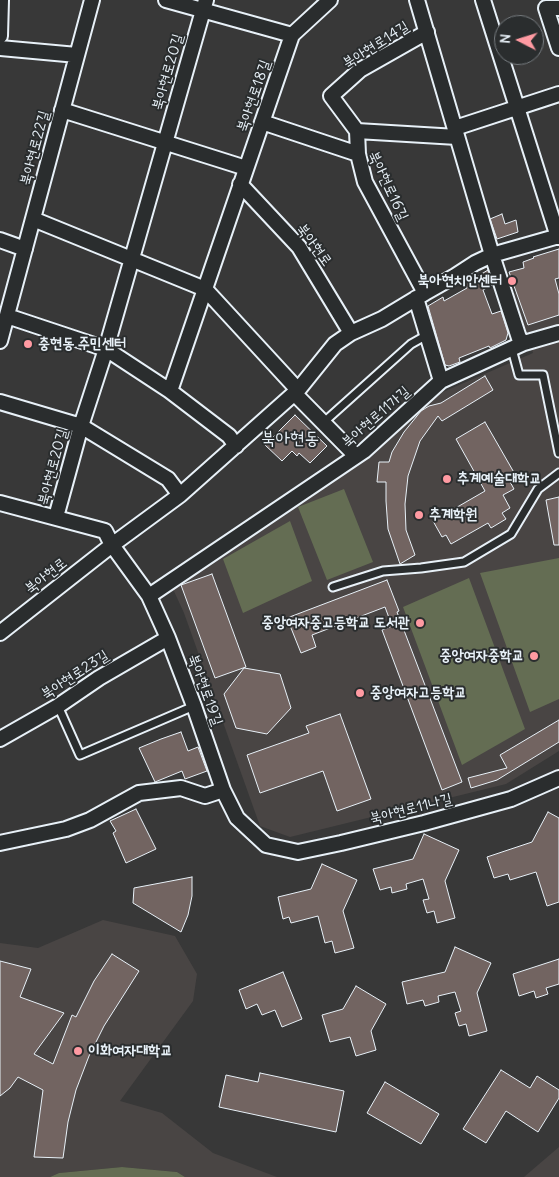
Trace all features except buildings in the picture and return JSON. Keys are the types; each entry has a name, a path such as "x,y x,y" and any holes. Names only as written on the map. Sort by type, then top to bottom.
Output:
{"street":[{"path":"0,36 1,0"},
{"name":"북아현로22길","path":"0,341 92,0"},
{"path":"166,0 204,5 292,35"},
{"name":"북아현로18길","path":"170,391 292,35 330,0"},
{"name":"북아현로14길","path":"417,0 492,255"},
{"path":"483,0 558,236"},
{"name":"북아현로20길","path":"56,517 204,5"},
{"path":"559,8 546,8 559,48"},
{"name":"북아현로14길","path":"357,131 331,96 360,70 427,32"},
{"path":"0,48 77,55"},
{"path":"358,154 357,131 456,132 517,107 559,94"},
{"path":"62,110 246,168"},
{"name":"북아현로16길","path":"262,122 358,154 365,182 420,296 427,335 440,381"},
{"name":"북아현로","path":"240,184 299,247 352,333"},
{"path":"33,219 205,289 356,456"},
{"name":"북아현로","path":"0,632 180,495 296,391 334,344 382,319 475,263 492,255 558,236"},
{"path":"0,240 25,249"},
{"path":"492,255 519,338 518,346"},
{"path":"7,316 106,349 170,391 229,436 236,446"},
{"name":"북아현로11가길","path":"149,596 364,451 440,381 518,346 559,333"},
{"name":"북아현로20길","path":"0,402 81,426"},
{"path":"81,426 168,480 180,495"},
{"path":"0,503 105,530 112,545"},
{"name":"북아현로19길","path":"112,545 149,596 168,638 194,706 223,790 237,818 266,845"},
{"name":"북아현로23길","path":"0,739 58,706 99,678 168,638"},
{"name":"북아현로11나길","path":"266,845 298,852 424,823 511,799 559,778"},
{"path":"0,843 66,829 90,820 139,793 181,788 205,796 223,790"}],"lane":[{"path":"324,422 412,344 427,335"},
{"path":"518,346 519,375 543,375 559,453"},
{"path":"333,587 383,571 464,562 511,534 538,489 559,473"},
{"path":"58,706 80,755 194,706"}],"shaded area":[{"name":"추계학원","path":"559,280 559,751 506,784 290,837 260,826 184,613 173,589 387,441 436,395 533,353 511,294"},
{"name":"이화여자대학교","path":"103,920 175,936 197,974 193,1001 120,1101 162,1113 213,1153 277,1177 185,1177 177,1172 122,1167 59,1173 50,1177 0,1177 0,943 38,948"},
{"path":"559,1147 559,1177 524,1177"}],"green space":[{"path":"344,489 373,562 327,580 298,507"},
{"path":"290,521 312,581 243,613 223,559"},
{"path":"559,558 559,699 530,712 480,573"},
{"path":"469,578 525,729 462,765 403,607"},
{"path":"122,1167 177,1172 185,1177 50,1177 59,1173"}],"place":[{"name":"북아현치안센터","path":"512,281"},
{"name":"충현동 주민센터","path":"28,344"},
{"name":"추계예술대학교","path":"447,479"},
{"name":"추계학원","path":"419,515"},
{"name":"중앙여자중고등학교 도서관","path":"420,623"},
{"name":"중앙여자중학교","path":"534,656"},
{"name":"중앙여자고등학교","path":"360,693"},
{"name":"이화여자대학교","path":"78,1051"}],"district":[{"name":"북아현동","path":"290,439"}]}
